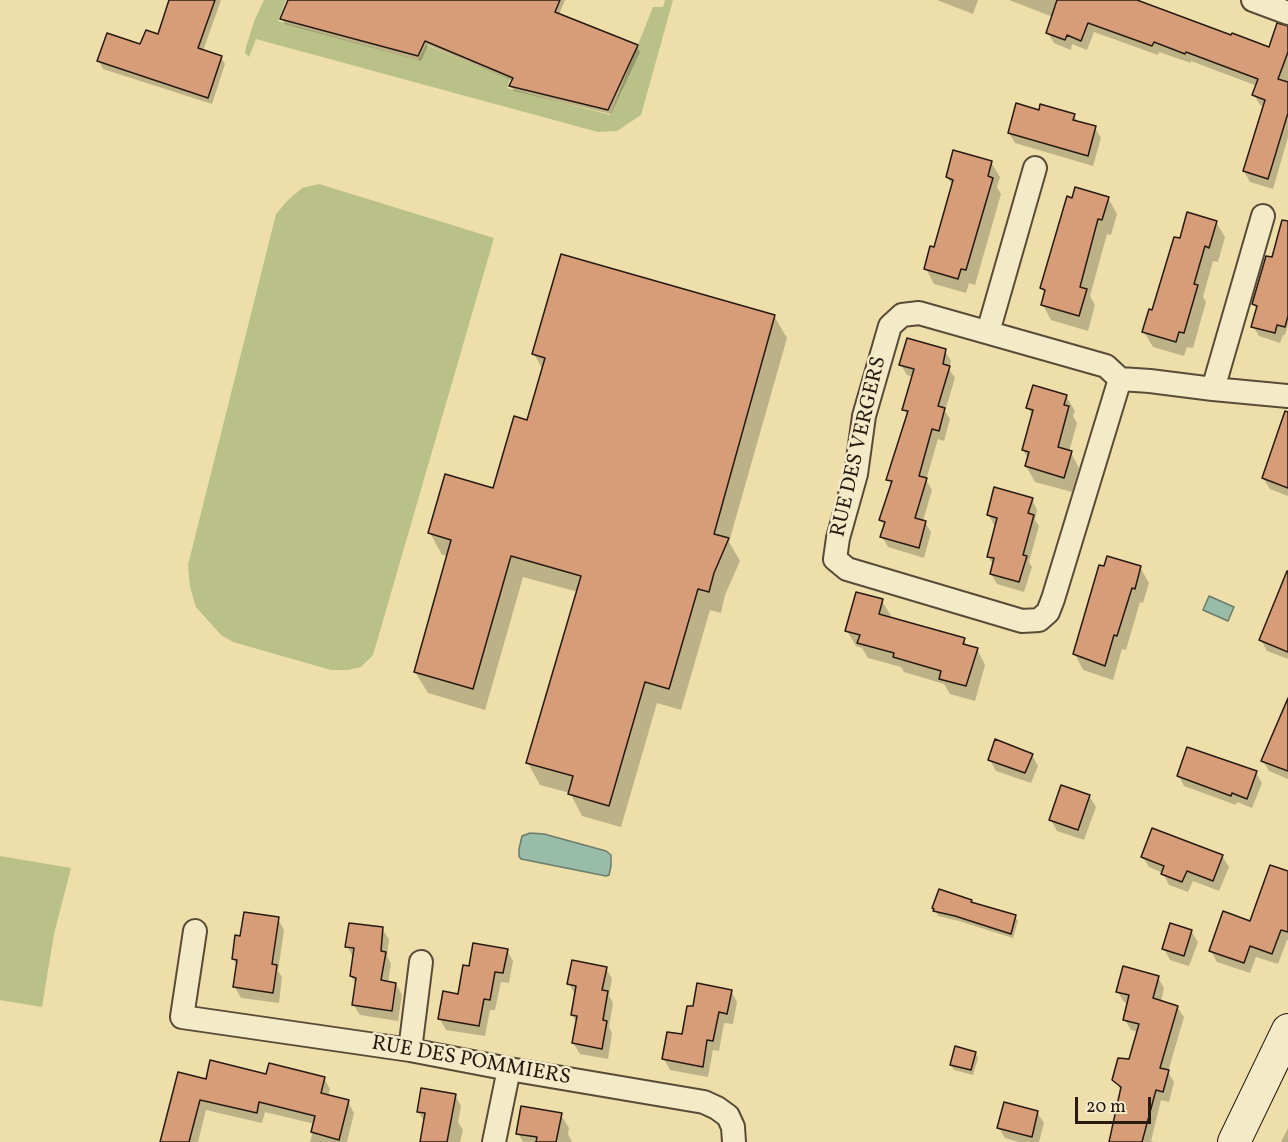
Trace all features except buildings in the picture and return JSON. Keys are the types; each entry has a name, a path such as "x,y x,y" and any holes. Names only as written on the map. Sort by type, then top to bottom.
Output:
{"main road":[{"path":"1234,1142 1288,1030"}],"street":[{"path":"1253,0 1288,13"},
{"path":"988,332 1035,168"},
{"path":"1213,389 1263,216"},
{"name":"RUE DES VERGERS","path":"919,314 1106,366 1119,379 1053,599 1048,612 1038,620 1022,621 847,569 835,559 838,538 856,474 864,416 890,326 902,315 919,314"},
{"path":"1119,379 1288,396"},
{"name":"RUE DES POMMIERS","path":"195,930 182,1017 410,1050 704,1102 728,1116 734,1127 734,1142"},
{"path":"410,1050 421,962"},
{"path":"494,1142 509,1069"}],"green space":[{"path":"264,0 286,0 278,21 418,60 426,45 510,79 507,88 610,115 653,7 663,7 665,0 673,0 641,115 617,131 598,132 256,39 249,57 245,53 246,47"},
{"path":"319,184 494,238 373,655 361,667 348,670 331,670 233,642 221,635 196,607 190,587 188,565 276,214 302,188"},
{"path":"0,856 71,868 54,934 42,1007 0,1000"}],"shaded area":[{"path":"1209,596 1234,607 1228,621 1203,610"},
{"path":"530,833 544,834 606,851 611,855 609,875 521,859 519,849 522,836"}]}
